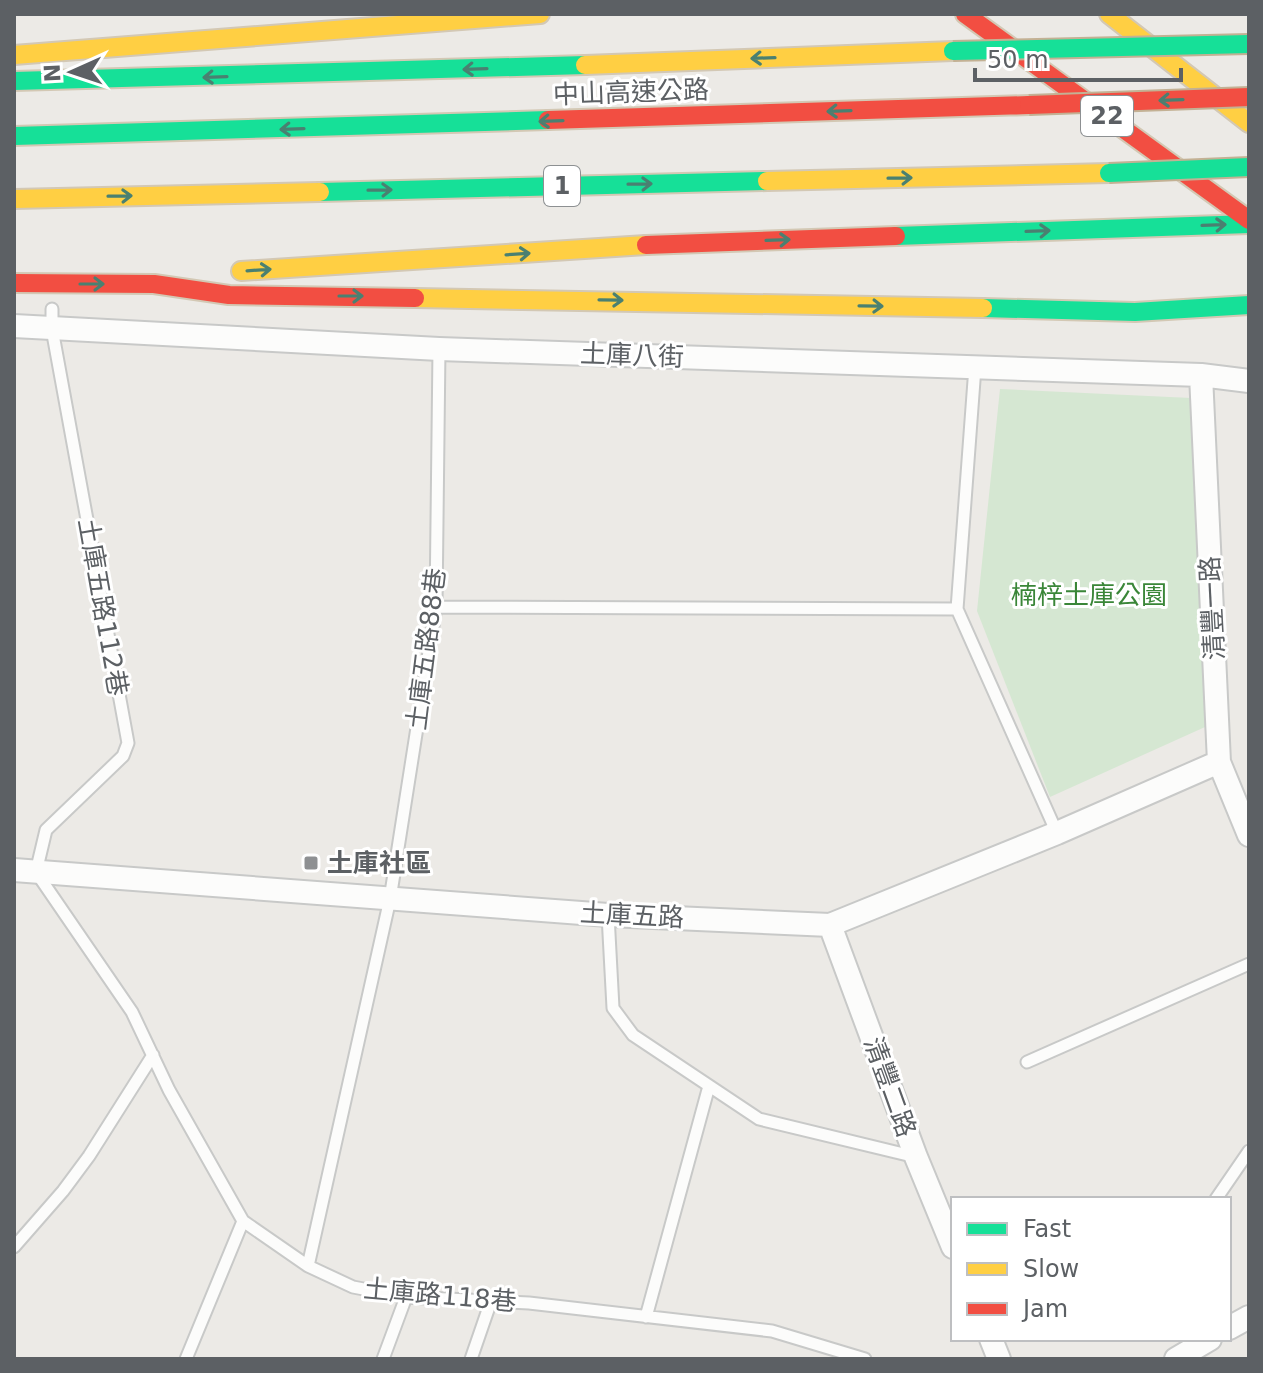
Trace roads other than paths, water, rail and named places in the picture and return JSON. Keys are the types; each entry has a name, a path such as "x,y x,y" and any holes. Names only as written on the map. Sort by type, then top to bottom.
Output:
{"main road":[{"path":"103,48 350,14"},
{"path":"14,55 540,14"},
{"name":"22","path":"965,14 1249,222"},
{"path":"1109,14 1249,123"},
{"path":"14,81 1249,44"},
{"name":"中山高速公路","path":"14,136 1249,97"},
{"name":"1","path":"14,199 1249,167"},
{"path":"154,284 222,274 675,243 1178,227 1249,222"},
{"path":"14,283 154,284 229,295 1135,312 1249,305"}],"street":[{"name":"土庫八街","path":"14,326 52,319 439,349 1201,375 1249,381"},
{"name":"清豐一路","path":"1201,375 1219,762 1249,835"},
{"name":"土庫五路","path":"25,871 608,915 830,925 1057,833 1219,762"},
{"name":"清豐二路","path":"830,925 951,1242"},
{"path":"1231,1327 1249,1317"},
{"path":"1176,1359 1201,1341"}],"lane":[{"name":"土庫五路112巷","path":"25,871 46,830 123,756 128,743 52,319"},
{"name":"土庫五路88巷","path":"308,1266 390,899 436,607 439,349"},
{"path":"975,367 957,609 1057,833"},
{"path":"436,607 957,609"},
{"name":"土庫路118巷","path":"25,871 132,1012 202,1153 243,1221 308,1266 353,1287 406,1297 491,1301 772,1331 865,1359"},
{"path":"608,915 613,1008 633,1035 759,1119 916,1157"},
{"path":"1027,1062 1249,964"},
{"path":"14,1247 80,1167 153,1055"},
{"path":"646,1317 709,1086"},
{"path":"1217,1197 1249,1151"},
{"path":"186,1359 243,1221"},
{"path":"383,1359 406,1297"},
{"path":"471,1359 491,1301"}],"place":[{"name":"土庫社區","path":"311,863"}],"park label":[{"name":"楠梓土庫公園","path":"1089,595"}]}
